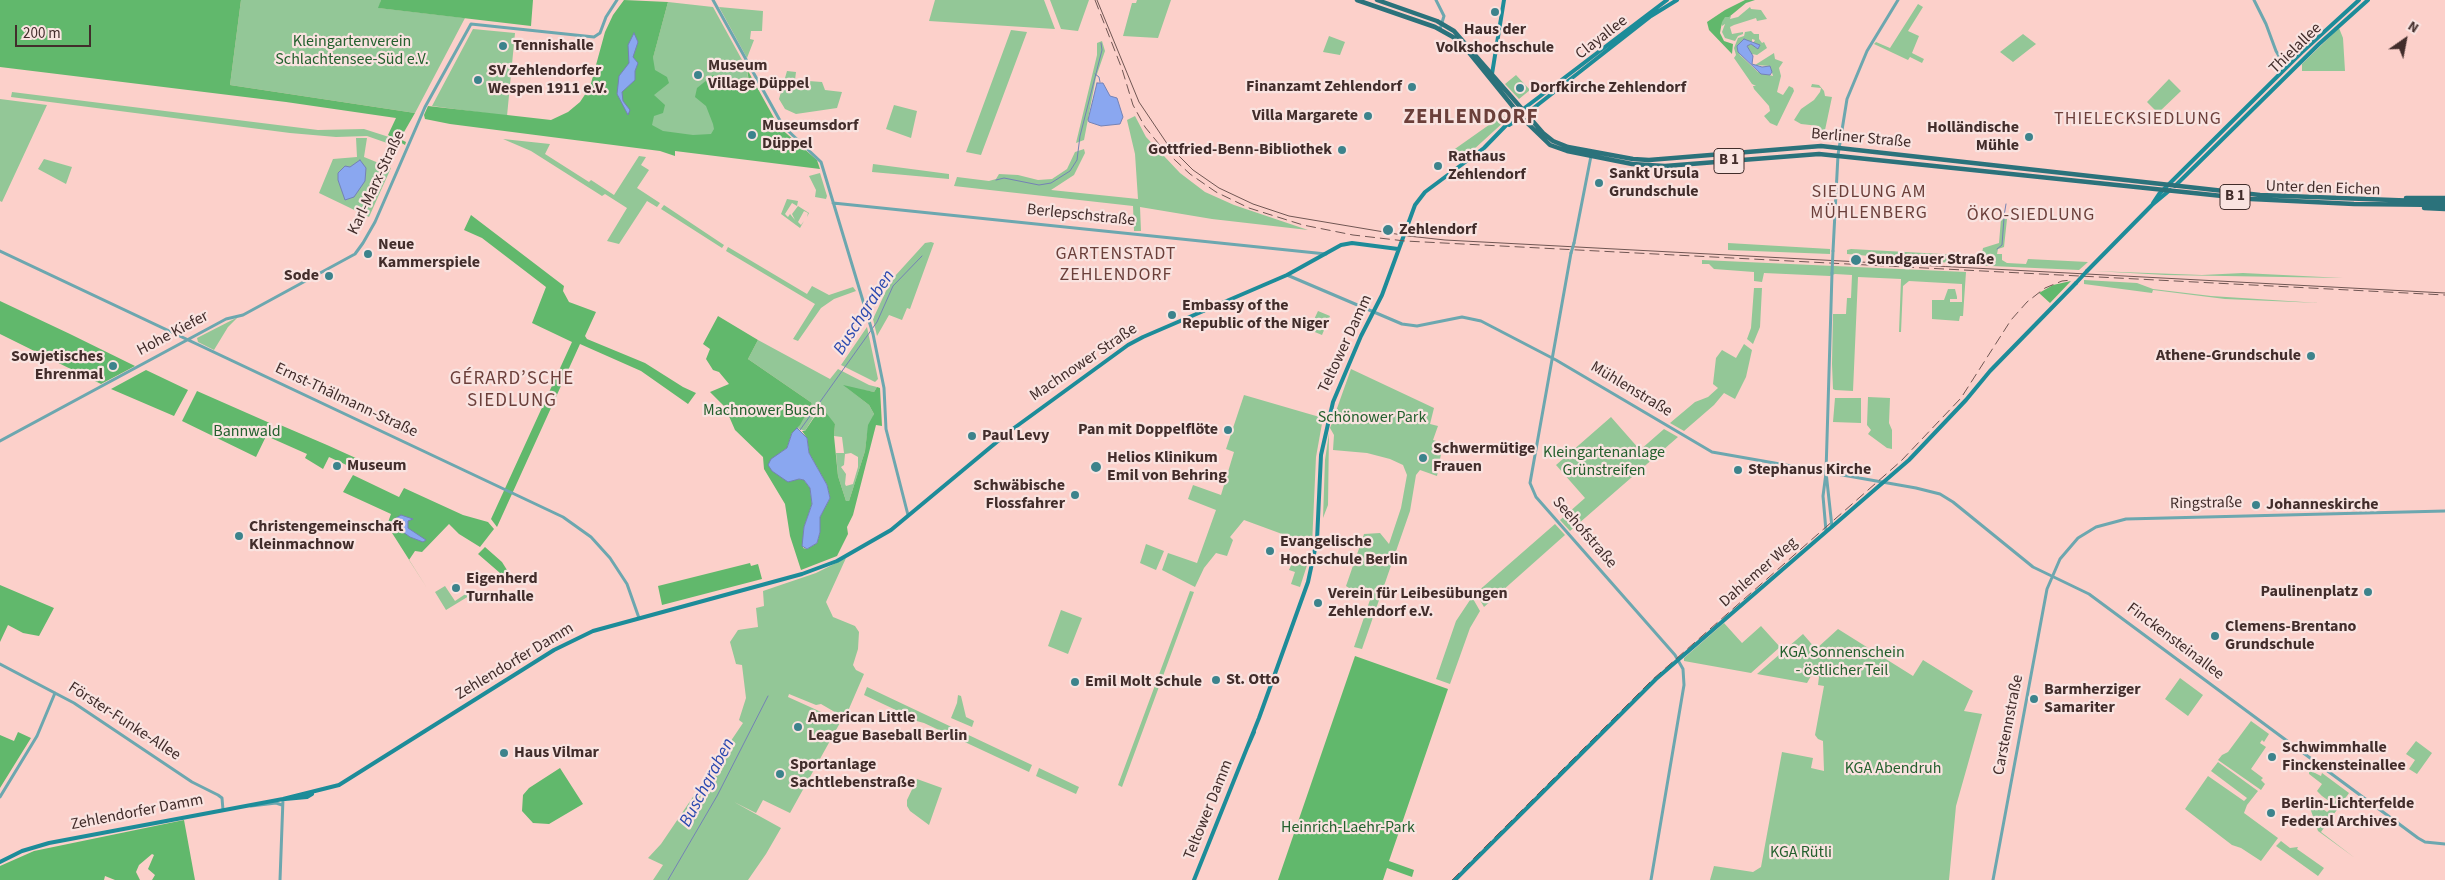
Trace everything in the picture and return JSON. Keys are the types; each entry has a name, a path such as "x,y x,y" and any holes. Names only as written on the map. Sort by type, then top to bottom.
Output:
{"main road":[{"name":"B 1","path":"1357,0 1440,29 1458,41 1492,74 1522,113"},
{"name":"B 1","path":"1377,0 1442,24 1457,33 1522,113"},
{"path":"1492,74 1504,0"},
{"name":"Clayallee","path":"1522,113 1667,0"},
{"name":"Clayallee","path":"1522,113 1647,19 1677,0"},
{"name":"Thielallee","path":"2171,183 2299,55 2359,0"},
{"name":"Thielallee","path":"2170,190 2289,72 2368,0"},
{"path":"2337,20 2340,24"},
{"path":"2299,55 2299,63"},
{"path":"1484,68 1494,57"},
{"path":"2286,68 2289,72"},
{"name":"Teltower Damm","path":"1194,880 1254,731 1312,570 1317,540 1321,455 1330,413 1346,369 1386,285 1414,206 1422,195 1469,160 1522,113"},
{"name":"Berliner Straße","path":"1522,113 1543,133 1556,142 1591,154 1639,165 1660,166 1813,154 2170,190"},
{"path":"2240,113 2245,117"},
{"name":"Berliner Straße","path":"1591,154 1649,160 1814,146 2177,184"},
{"path":"2152,205 2171,183"},
{"name":"Unter den Eichen","path":"2177,184 2275,197 2403,199 2445,204"},
{"path":"2152,205 2170,190"},
{"name":"Unter den Eichen","path":"2170,190 2405,205 2445,204"},
{"name":"Dahlemer Weg","path":"1455,880 1645,689 1923,446 1978,388 1990,371 2152,205"},
{"name":"Machnower Straße","path":"835,560 890,530 1010,431 1128,345 1287,275 1347,243 1398,249"},
{"name":"Zehlendorfer Damm","path":"0,862 28,849 49,843 282,799 315,792 350,780 564,644 592,630 808,572 835,560"}],"street":[{"name":"Karl-Marx-Straße","path":"243,315 357,252 375,221 422,114 471,24 597,36 617,0"},
{"path":"713,0 783,126 821,162 873,334 884,388 886,429 908,515"},
{"path":"1436,0 1443,13 1440,29"},
{"path":"1826,532 1823,496 1826,472 1832,273 1839,148 1844,112 1858,69 1898,0"},
{"path":"2254,0 2266,24 2276,52 2286,68"},
{"name":"Seehofstraße","path":"1591,154 1530,476 1532,491 1678,659 1683,669 1684,685 1651,880"},
{"name":"Berlepschstraße","path":"833,203 1326,254"},
{"name":"Ernst-Thälmann-Straße","path":"0,251 568,520 591,537 610,558 627,584 639,618"},
{"name":"Mühlenstraße","path":"1287,275 1374,313 1411,326 1458,317 1476,318 1552,358 1712,452 1883,482"},
{"name":"Hohe Kiefer","path":"0,441 226,319 243,315"},
{"path":"1826,472 1832,527"},
{"name":"Finckensteinallee","path":"1883,482 1924,490 1945,497 2029,564 2089,594 2418,838 2426,842 2443,844"},
{"name":"Ringstraße","path":"2051,576 2060,559 2078,538 2096,527 2120,519 2445,511"},
{"name":"Carstennstraße","path":"1993,880 2051,576"},
{"name":"Förster-Funke-Allee","path":"0,664 55,693 123,734 192,782 218,795 222,798 224,810"},
{"path":"0,797 37,736 55,693"},
{"path":"280,880 282,799"},
{"path":"248,805 258,806 276,803 282,805"}],"green space":[{"path":"0,0 241,0 230,85 415,113 400,139 406,142 405,145 388,135 396,118 286,102 0,67"},
{"name":"Kleingartenverein Schlachtensee-Süd e.V.","path":"241,0 381,0 379,8 465,18 415,113 230,85"},
{"path":"381,0 533,0 531,26 378,8"},
{"path":"624,0 668,2 653,58 655,70 667,77 669,83 654,95 665,105 663,113 654,116 652,125 663,131 693,135 711,134 714,129 713,124 706,106 695,97 697,88 713,75 725,88 749,82 747,69 779,127 817,160 820,169 675,151 675,156 660,151 450,124 425,119 424,115 428,106 551,120 568,112 580,102 590,87 605,32 613,15"},
{"path":"935,0 1044,0 1055,29 929,21"},
{"path":"1050,0 1089,0 1078,31 1061,29"},
{"path":"1137,0 1171,0 1158,38 1123,36 1132,3 1136,3"},
{"path":"1745,0 1755,0 1746,3 1729,17 1725,17 1722,22 1720,33 1724,41 1733,44 1732,54 1709,30 1707,22"},
{"name":"Museum Village Düppel","path":"668,2 713,7 747,69 756,149 643,135 647,80"},
{"path":"1918,4 1923,7 1908,31 1919,36 1912,53 1924,59 1922,63 1910,57 1908,60 1874,44 1876,42 1890,48"},
{"path":"719,7 763,11 762,31 751,31 750,39 754,40 747,58"},
{"path":"1750,7 1751,9 1761,10 1767,19 1757,21 1756,18 1734,25 1730,27 1732,34 1743,32 1743,34 1738,36 1735,41 1725,38 1722,32 1725,24 1722,26 1721,23 1724,17 1731,16 1730,19 1738,17"},
{"path":"2339,28 2343,38 2345,71 2302,71 2302,64"},
{"name":"SV Zehlendorfer Wespen 1911 e.V.","path":"473,29 515,33 507,116 432,106"},
{"path":"1011,30 1027,32 981,155 966,152"},
{"path":"1751,31 1754,34 1759,34 1759,39 1762,43 1764,42 1767,48 1757,55 1752,54 1747,48 1748,45 1753,45 1757,48 1760,46 1753,43 1755,40 1752,39 1752,42 1743,40 1737,48 1740,55 1758,72 1773,76 1770,66 1755,65 1774,53 1775,59 1783,62 1779,68 1781,76 1777,92 1783,95 1789,86 1794,91 1777,126 1770,123 1764,116 1770,111 1769,106 1754,89 1753,86 1756,86 1752,84 1734,58 1736,55 1734,48 1738,38 1744,36 1745,32"},
{"path":"2023,34 2036,44 2013,62 2000,52"},
{"path":"1329,36 1345,42 1340,55 1323,52"},
{"path":"1102,41 1105,51 1096,77 1084,140 1076,143 1097,55 1097,43"},
{"path":"787,71 796,72 795,80 822,82 825,90 842,92 837,108 796,114 785,109 779,99"},
{"path":"1516,75 1530,90 1519,99 1505,84"},
{"path":"2169,79 2181,91 2158,113 2147,102"},
{"path":"1812,84 1819,85 1824,91 1825,96 1832,97 1825,130 1819,130 1819,126 1801,124 1794,120 1801,109 1814,100 1820,92 1821,88 1811,87"},
{"path":"12,92 318,130 364,129 389,137 387,143 367,136 336,137 290,133 11,97"},
{"path":"0,99 47,105 2,202 0,201"},
{"path":"894,105 917,111 911,138 886,129"},
{"path":"1503,115 1506,120 1460,162 1452,151"},
{"path":"1135,116 1146,137 1180,173 1205,192 1234,205 1308,230 1212,219 1140,207 1141,231 1134,231 1133,206 954,186 957,177 989,181 996,179 999,174 1018,175 1038,180 1052,179 1067,169 1075,152 1084,149 1085,153 1074,175 1051,190 1138,199 1135,154 1127,120"},
{"path":"356,138 367,138 364,157 391,168 369,217 319,193 333,159 357,157"},
{"path":"503,139 550,144 545,154 589,182 591,180 614,195 639,156 646,157 641,165 649,170 637,188 660,203 657,207 647,201 619,244 607,241 627,208 605,194 602,196 531,151"},
{"path":"44,159 72,167 66,184 38,169"},
{"path":"873,164 949,174 949,179 872,172"},
{"path":"820,173 827,196 826,199 815,197 816,190 809,176"},
{"path":"787,199 798,201 797,206 792,203 785,214 788,217 790,214 795,220 792,214 798,206 809,213 807,217 808,213 804,211 798,222 801,225 804,221 800,228 781,214"},
{"path":"664,205 724,245 722,248 661,209"},
{"path":"471,215 564,286 563,291 569,302 596,312 585,336 587,339 645,363 696,393 688,404 641,371 580,344 497,527 491,519 572,342 532,323 546,287 482,238 464,230"},
{"path":"2001,219 2007,219 2004,247 1998,249 1997,254 2002,254 2002,260 2007,263 2026,264 2028,259 2088,262 2079,270 1969,265 1969,257 1981,259 1983,248 1999,243"},
{"path":"925,243 934,243 910,309 907,308 902,320 889,315 877,336 873,319 886,291 895,276"},
{"path":"1728,243 1830,249 1830,254 1728,250"},
{"path":"728,247 807,294 812,286 829,295 853,287 856,291 834,299 821,308 798,341 793,339 815,304 726,251"},
{"path":"1847,250 1961,255 1963,256 1963,264 1847,254"},
{"path":"1702,260 1966,272 1963,316 1960,316 1959,321 1932,319 1932,300 1944,300 1948,289 1955,289 1957,299 1950,299 1950,302 1962,302 1962,284 1909,281 1903,286 1901,332 1899,332 1901,279 1858,277 1853,391 1835,390 1833,389 1832,364 1833,314 1846,314 1847,298 1851,298 1852,275 1764,273 1762,282 1754,281 1754,272 1714,269 1709,264 1702,264"},
{"path":"2094,271 2202,275 2243,273 2343,278 2166,275"},
{"path":"2084,280 2137,283 2153,289 2211,296 2319,303 2225,299 2153,290 2152,293 2084,284"},
{"path":"2071,281 2050,303 2039,293 2053,285"},
{"path":"1754,288 1762,288 1760,327 1753,344 1747,339 1751,328"},
{"path":"0,301 135,366 101,384 0,334"},
{"path":"1318,311 1330,316 1322,335 1310,330"},
{"name":"Machnower Busch","path":"718,316 758,340 748,359 812,403 800,425 792,433 787,448 780,453 773,471 788,481 804,480 810,488 812,504 804,527 803,548 807,549 817,543 820,532 820,517 830,498 827,485 809,453 807,438 802,431 805,431 819,410 823,409 835,424 834,436 838,476 846,501 849,501 865,451 868,425 874,414 869,405 843,385 874,392 877,387 880,388 882,426 876,425 853,515 847,527 848,534 837,556 801,570 790,536 785,504 764,469 763,457 735,430 725,407 710,392 729,384 719,372 713,370 706,359 710,349 703,344"},
{"path":"238,317 228,327 214,350 198,342 197,338"},
{"path":"867,327 878,379 875,382 841,365"},
{"path":"758,340 830,379 838,369 869,385 877,387 874,392 846,387 869,405 874,414 867,435 865,451 849,501 846,501 838,476 836,453 844,453 842,437 834,436 835,424 818,410 805,431 797,428 812,403 748,359","holes":["851,453 858,457 858,467 853,484 846,486 846,474 841,467 844,465 845,454"]},
{"path":"1744,344 1752,350 1746,377 1735,399 1724,393 1714,405 1684,431 1670,423 1695,402 1708,397 1718,388 1713,384 1716,358 1722,350 1736,358"},
{"name":"Schönower Park","path":"1351,369 1434,408 1430,424 1438,426 1433,440 1443,443 1437,476 1420,470 1416,475 1410,511 1362,649 1354,647 1373,591 1367,595 1359,595 1346,586 1364,534 1380,533 1389,544 1401,508 1407,475 1403,465 1390,459 1367,453 1333,450 1334,435 1330,428"},
{"name":"Bannwald","path":"146,370 188,390 174,416 111,389"},
{"name":"Bannwald","path":"197,391 272,424 256,457 182,421"},
{"path":"1244,395 1323,418 1316,457 1312,545 1244,520 1230,537 1233,540 1227,556 1216,553 1204,568 1195,587 1162,570 1168,553 1197,563 1216,510 1188,499 1193,485 1221,495 1234,452 1226,449"},
{"path":"1868,397 1890,398 1889,423 1892,430 1892,449 1887,448 1868,434 1871,430 1867,425"},
{"path":"1835,398 1861,398 1861,423 1833,422"},
{"name":"Kleingartenanlage Grünstreifen","path":"1611,417 1640,450 1664,429 1678,437 1570,531 1560,520 1585,498 1556,465"},
{"name":"Bannwald","path":"278,424 358,459 353,468 329,457 323,469 305,458 307,454 271,438"},
{"path":"1329,433 1328,505 1323,518 1325,460"},
{"path":"353,475 399,497 404,488 463,515 488,522 494,529 480,547 459,534 449,524 422,552 415,551 409,560 387,525 391,514 343,492"},
{"name":"Kleingartenanlage Grünstreifen","path":"1555,524 1565,535 1484,607 1476,593"},
{"path":"1146,544 1164,551 1156,570 1140,563"},
{"path":"485,547 502,562 512,578 505,580 500,573 478,554"},
{"path":"846,558 826,602 833,617 855,626 859,632 858,649 853,665 856,670 864,674 845,718 821,704 816,705 789,694 788,697 841,721 790,813 763,800 756,813 734,802 781,828 766,854 748,880 653,880 663,865 648,858 661,844 743,723 739,720 746,698 742,665 736,664 730,642 738,630 758,627 756,608 764,606 763,591 816,573"},
{"path":"1309,559 1300,587 1291,584 1295,572 1289,570 1292,563"},
{"path":"750,563 751,566 758,564 762,579 662,605 658,586"},
{"path":"0,585 54,608 39,636 23,633 8,625 0,642"},
{"path":"445,586 455,601 467,593 469,596 446,610 435,592"},
{"path":"1190,591 1194,592 1122,787 1118,785"},
{"path":"1472,597 1480,611 1470,628 1450,684 1436,679 1456,621"},
{"path":"1061,610 1082,618 1068,654 1048,646"},
{"path":"1724,623 1742,643 1761,626 1780,647 1751,673 1684,661 1684,658"},
{"name":"KGA Abendruh","path":"1838,629 1913,676 1923,660 1973,691 1964,711 1982,714 1956,806 1949,880 1710,880 1714,866 1753,872 1761,867 1782,752 1813,758 1811,768 1824,771 1823,741 1815,735 1824,686 1818,685 1819,677 1811,676 1807,683 1757,674 1803,634 1816,649"},
{"name":"Heinrich-Laehr-Park","path":"1355,656 1448,689 1389,861 1414,870 1412,877 1387,868 1383,880 1278,880"},
{"path":"2180,678 2203,695 2188,716 2165,699"},
{"path":"867,687 1032,765 1029,772 924,723 898,716 898,711 864,695"},
{"path":"958,695 961,696 966,717 974,721 972,727 951,718"},
{"path":"2251,721 2269,734 2264,742 2262,740 2260,743 2266,747 2251,769 2263,778 2261,780 2265,784 2261,790 2218,760 2228,752"},
{"path":"18,732 31,738 0,788 0,735 14,741"},
{"path":"2416,741 2432,753 2417,774 2409,769 2415,760 2406,754"},
{"path":"2218,762 2258,791 2247,805 2244,813 2278,838 2261,861 2241,848 2232,845 2185,809 2208,776 2244,801 2247,798 2211,771"},
{"path":"560,768 583,804 549,824 533,823 522,811 523,795 529,788"},
{"path":"1039,768 1079,787 1076,794 1036,776"},
{"path":"2309,770 2321,776 2322,773 2349,793 2321,832 2355,858 2318,831 2308,802 2313,796 2326,805 2323,809 2327,812 2333,807 2336,799 2332,797 2329,801 2317,791 2322,784 2309,774"},
{"path":"917,779 942,788 929,825 910,811 907,806 907,800"},
{"path":"184,820 195,880 152,880 155,875 148,869 154,855 152,854 139,865 136,872 140,880 115,880 105,876 104,880 0,880 0,866 34,851"},
{"path":"2281,841 2290,848 2298,847 2297,849 2324,868 2318,876 2276,846"}],"water":[{"path":"634,33 638,42 633,57 638,63 635,71 635,80 622,92 623,101 630,110 628,115 617,94 619,76 629,63 628,45"},
{"path":"1744,39 1760,45 1758,49 1751,44 1747,46 1753,56 1752,64 1762,67 1770,66 1772,72 1770,75 1761,74 1738,52 1737,46"},
{"path":"1097,83 1103,83 1110,96 1117,98 1123,117 1120,124 1101,126 1089,122"},
{"path":"360,160 366,168 365,181 354,197 345,200 338,180 338,173 345,166 350,167"},
{"path":"797,428 807,438 809,453 827,485 830,498 820,517 820,532 817,543 807,549 802,546 804,527 812,504 810,488 804,480 799,479 788,482 772,471 768,465 771,459 787,448 792,433"},
{"path":"401,515 413,519 408,521 408,528 426,540 423,542 410,537 393,525 393,520"}],"waterway":[{"name":"Buschgraben","path":"996,180 1004,178 1039,185 1051,183 1070,171 1077,160 1080,136 1102,50 1101,43"},
{"name":"Buschgraben","path":"1095,74 1099,77 1100,82"},
{"path":"2004,216 2006,204"},
{"path":"1997,249 2002,245 2004,218"},
{"name":"Buschgraben","path":"800,430 877,322 893,286 922,256"},
{"name":"Buschgraben","path":"668,880 717,796 768,696"}],"tram line":[{"path":"1097,0 1139,102 1168,145 1193,170 1219,188 1253,204 1289,216 1408,236 1445,240 2445,293"}],"railway":[{"path":"1095,0 1122,69 1133,105 1145,127 1163,149 1190,174 1216,192 1249,208 1303,225 1353,235 1405,241 2445,295"},
{"path":"1452,880 1652,680 1901,461 1961,398 2011,320 2027,302 2045,288 2062,281 2072,280"}],"place":[{"name":"Haus der Volkshochschule","path":"1495,12"},
{"name":"Tennishalle","path":"503,46"},
{"name":"Museum Village Düppel","path":"698,75"},
{"name":"SV Zehlendorfer Wespen 1911 e.V.","path":"478,80"},
{"name":"Finanzamt Zehlendorf","path":"1412,87"},
{"name":"Dorfkirche Zehlendorf","path":"1520,88"},
{"name":"Villa Margarete","path":"1368,116"},
{"name":"Museumsdorf Düppel","path":"752,135"},
{"name":"Holländische Mühle","path":"2029,137"},
{"name":"Gottfried-Benn-Bibliothek","path":"1342,150"},
{"name":"Rathaus Zehlendorf","path":"1438,166"},
{"name":"Sankt Ursula Grundschule","path":"1599,183"},
{"name":"Zehlendorf","path":"1388,230"},
{"name":"Neue Kammerspiele","path":"368,254"},
{"name":"Sundgauer Straße","path":"1856,260"},
{"name":"Sode","path":"329,276"},
{"name":"Embassy of the Republic of the Niger","path":"1172,315"},
{"name":"Athene-Grundschule","path":"2311,356"},
{"name":"Sowjetisches Ehrenmal","path":"113,366"},
{"name":"Pan mit Doppelflöte","path":"1228,430"},
{"name":"Paul Levy","path":"972,436"},
{"name":"Schwermütige Frauen","path":"1423,458"},
{"name":"Museum","path":"337,466"},
{"name":"Helios Klinikum Emil von Behring","path":"1096,467"},
{"name":"Stephanus Kirche","path":"1738,470"},
{"name":"Schwäbische Flossfahrer","path":"1075,495"},
{"name":"Johanneskirche","path":"2256,505"},
{"name":"Christengemeinschaft Kleinmachnow","path":"239,536"},
{"name":"Evangelische Hochschule Berlin","path":"1270,551"},
{"name":"Eigenherd Turnhalle","path":"456,588"},
{"name":"Paulinenplatz","path":"2368,592"},
{"name":"Verein für Leibesübungen Zehlendorf e.V.","path":"1318,603"},
{"name":"Clemens-Brentano Grundschule","path":"2215,636"},
{"name":"St. Otto","path":"1216,680"},
{"name":"Emil Molt Schule","path":"1075,682"},
{"name":"Barmherziger Samariter","path":"2034,699"},
{"name":"American Little League Baseball Berlin","path":"798,727"},
{"name":"Haus Vilmar","path":"504,753"},
{"name":"Schwimmhalle Finckensteinallee","path":"2272,757"},
{"name":"Sportanlage Sachtlebenstraße","path":"780,774"},
{"name":"Berlin-Lichterfelde Federal Archives","path":"2271,813"}],"district":[{"name":"ZEHLENDORF","path":"1471,118"},
{"name":"THIELECKSIEDLUNG","path":"2138,120"},
{"name":"SIEDLUNG AM MÜHLENBERG","path":"1869,203"},
{"name":"ÖKO-SIEDLUNG","path":"2031,216"},
{"name":"GARTENSTADT ZEHLENDORF","path":"1116,265"},
{"name":"GÉRARD’SCHE SIEDLUNG","path":"512,391"}],"park label":[{"name":"KGA Sonnenschein - östlicher Teil","path":"1842,662"},
{"name":"KGA Rütli","path":"1801,853"}]}
